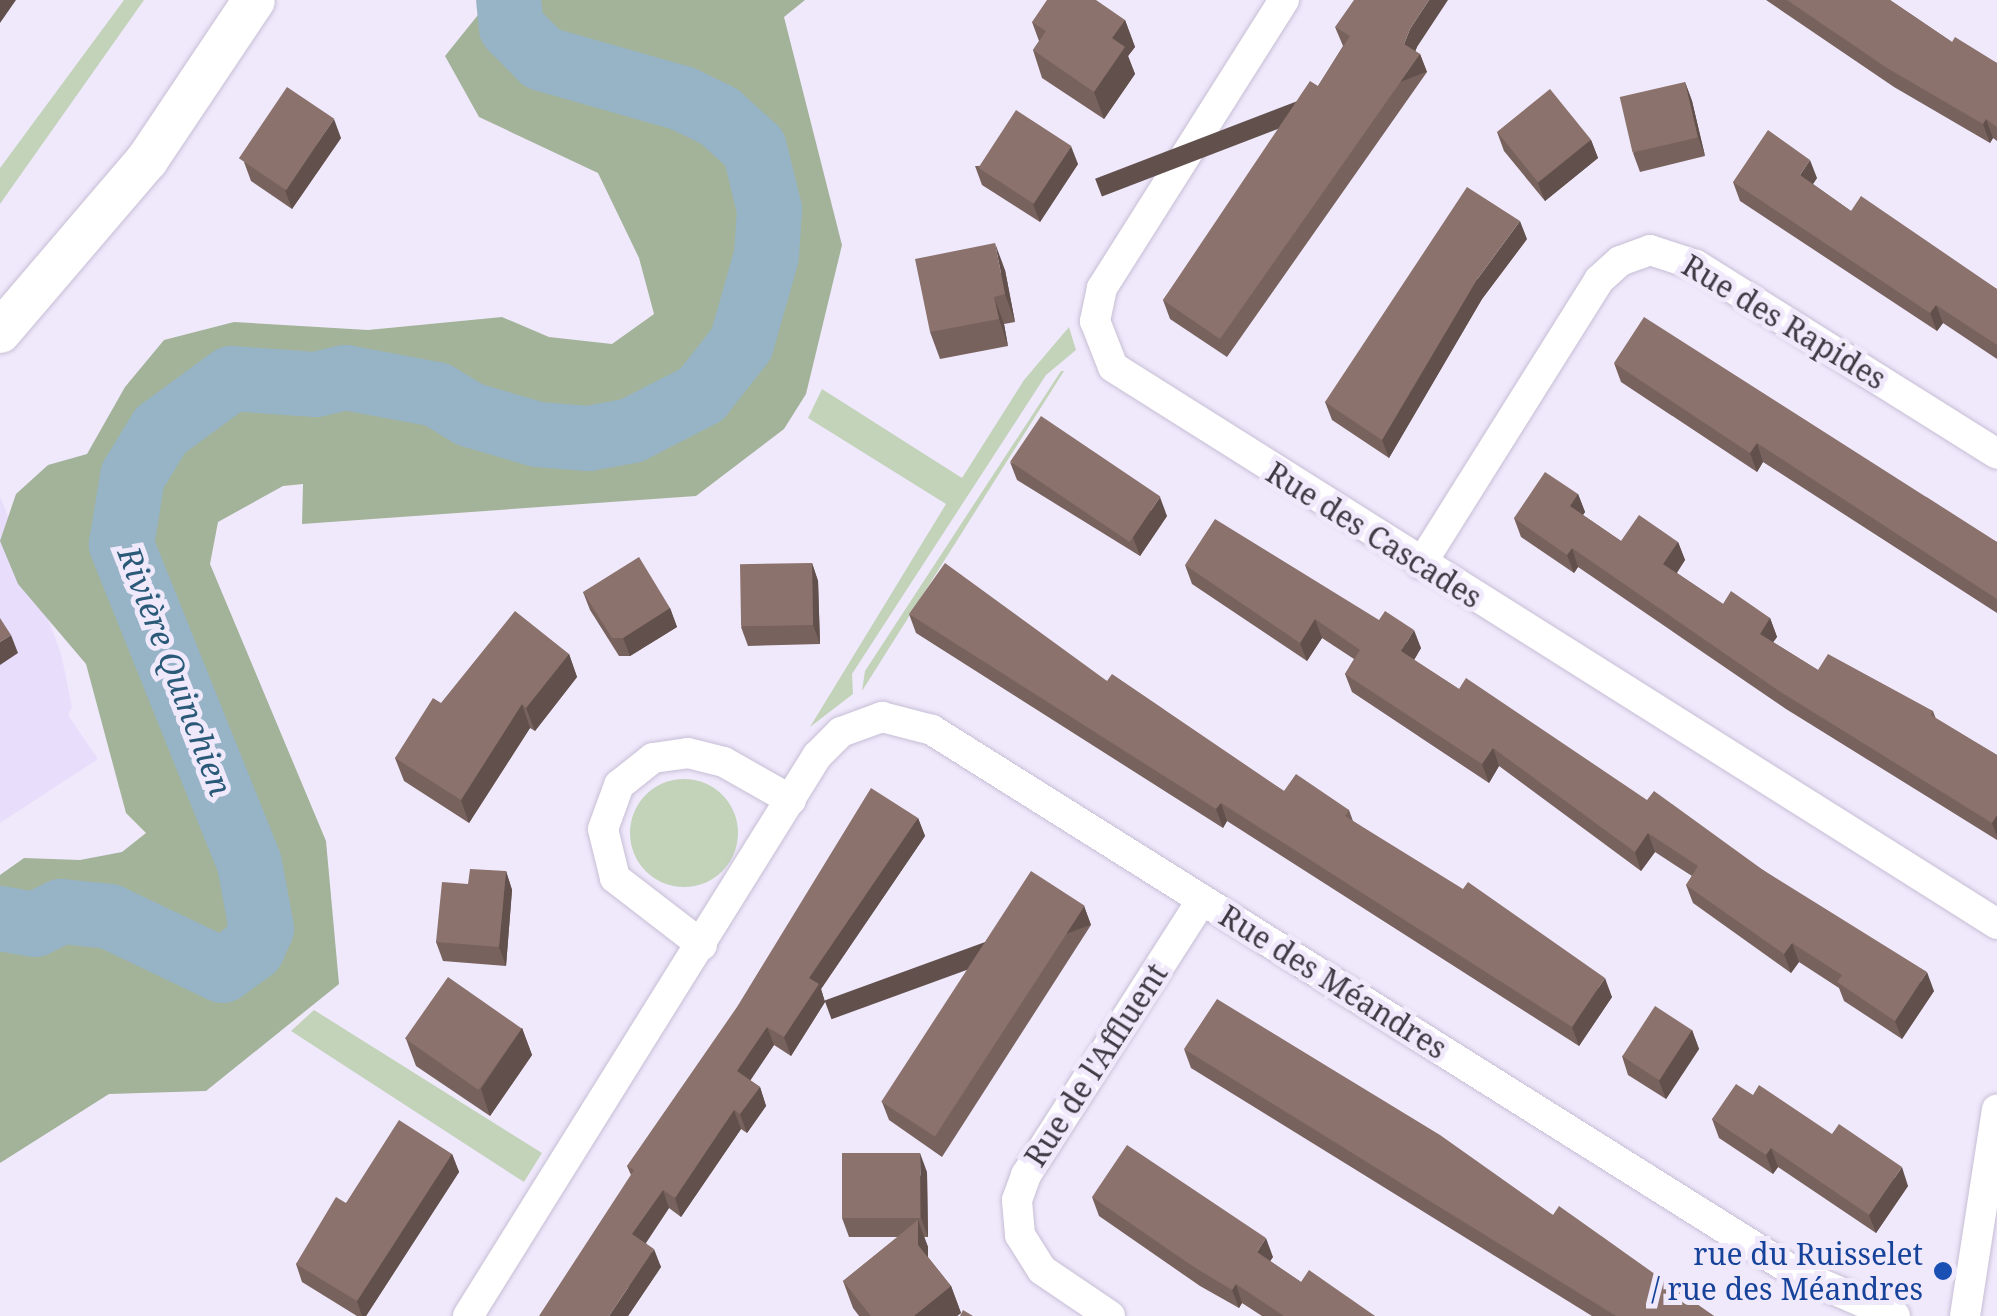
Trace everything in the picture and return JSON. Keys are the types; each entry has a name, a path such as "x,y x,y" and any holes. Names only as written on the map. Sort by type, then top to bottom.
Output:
{"main road":[{"path":"0,332 147,160 254,0"}],"street":[{"name":"Rue des Cascades","path":"1284,0 1108,276 1096,331 1106,358 1130,383 1997,924"},
{"name":"Rue des Rapides","path":"1421,564 1599,280 1620,261 1650,250 1696,265 1997,454"},
{"name":"Rue des Méandres","path":"468,1316 817,756 841,732 895,717 932,730 1796,1273 1895,1316"},
{"path":"702,945 615,878 604,830 619,785 640,764 688,752 724,762 790,800"},
{"name":"Rue de l'Affluent","path":"1110,1316 1042,1270 1020,1235 1017,1200 1026,1175 1202,900"},
{"path":"1965,1316 1997,1109"}],"shaded area":[{"path":"0,496 61,653 72,707 68,715 98,759 0,823"}],"green space":[{"path":"124,0 144,0 0,204 0,168"},
{"path":"490,0 805,0 784,17 842,245 806,394 784,429 696,496 302,524 303,484 283,486 218,522 210,564 326,841 339,984 206,1091 109,1094 0,1163 0,875 24,858 80,860 122,852 146,833 126,813 86,664 18,584 0,541 16,494 48,465 87,454 125,387 164,340 234,322 368,330 502,317 549,337 612,344 654,314 639,258 598,173 479,117 445,56"},
{"path":"1069,327 1076,350 1046,375 852,674 853,694 810,727 946,504 808,418 822,389 962,478 1024,380"},
{"path":"1064,371 862,691 865,671"},
{"path":"684,779 705,783 722,795 734,812 738,833 734,854 722,871 705,883 684,887 663,883 646,871 634,854 630,833 634,812 646,795 663,783"},
{"path":"314,1010 542,1153 524,1182 291,1031"}],"building":[{"path":"1047,0 1096,0 1125,20 1112,38 1125,47 1094,92 1033,50 1046,31 1032,22"},
{"path":"1354,0 1429,0 1404,44 1420,54 1220,339 1163,300 1310,81 1318,86 1350,36 1335,27"},
{"path":"1787,0 1890,0 1952,42 1955,37 1997,63 1997,127 1986,119 1983,124 1887,68"},
{"path":"1685,82 1698,138 1633,153 1620,97"},
{"path":"287,87 334,119 286,190 239,158"},
{"path":"1550,89 1591,140 1538,182 1497,132"},
{"path":"1016,110 1071,146 1034,204 978,168"},
{"path":"1768,130 1810,160 1800,175 1851,211 1861,196 1997,289 1997,345 1936,305 1930,313 1733,182"},
{"path":"1467,187 1520,221 1476,281 1382,440 1325,402"},
{"path":"995,243 1005,294 994,297 999,319 930,332 915,259"},
{"path":"1644,317 1997,542 1997,599 1757,443 1750,453 1614,363"},
{"path":"1041,416 1160,497 1130,542 1010,462"},
{"path":"1545,472 1578,494 1570,506 1621,541 1639,515 1678,542 1663,564 1723,604 1731,591 1770,618 1760,634 1818,670 1828,654 1933,711 1931,715 1997,755 1997,815 1992,823 1779,691 1572,548 1567,555 1514,518"},
{"path":"1215,519 1379,620 1385,611 1414,630 1401,651 1459,689 1466,678 1647,800 1654,791 1763,870 1927,972 1895,1021 1837,982 1842,975 1792,943 1784,954 1686,885 1698,866 1648,833 1635,852 1493,748 1482,764 1345,674 1360,650 1315,619 1300,643 1185,565"},
{"path":"639,557 670,608 623,638 612,638 583,592"},
{"path":"812,563 813,625 741,626 740,564"},
{"path":"945,563 1107,681 1112,674 1284,791 1296,774 1349,810 1345,816 1463,889 1468,882 1605,978 1572,1027 1221,803 1216,809 909,614"},
{"path":"515,611 569,654 526,708 522,704 461,800 395,758 433,698 441,703"},
{"path":"0,618 11,635 0,642"},
{"path":"871,788 918,818 809,978 819,984 784,1037 767,1027 737,1071 760,1087 740,1114 734,1110 675,1198 663,1190 632,1234 654,1249 609,1316 539,1316 634,1170 627,1166 737,1007"},
{"path":"470,869 506,871 499,947 436,942 442,882 468,884"},
{"path":"1031,871 1085,906 935,1136 881,1102"},
{"path":"448,977 522,1029 479,1090 405,1038"},
{"path":"1217,999 1440,1135 1553,1215 1559,1206 1714,1316 1616,1316 1184,1049"},
{"path":"1655,1006 1692,1030 1659,1080 1622,1056"},
{"path":"1736,1084 1753,1095 1759,1085 1832,1134 1839,1124 1902,1167 1869,1215 1771,1148 1766,1155 1712,1119"},
{"path":"399,1120 452,1154 357,1301 296,1264 336,1197 346,1203"},
{"path":"1127,1145 1266,1238 1257,1252 1301,1282 1309,1270 1375,1316 1284,1316 1236,1284 1232,1290 1194,1267 1092,1197"},
{"path":"842,1153 920,1153 920,1218 842,1218"},
{"path":"918,1220 918,1245 951,1286 914,1316 871,1316 843,1281"}],"waterway":[{"name":"Rivière Quinchien","path":"0,918 34,924 61,911 109,916 222,970 252,948 261,928 249,863 121,544 132,476 160,430 231,378 315,384 345,377 436,394 469,414 537,434 588,438 631,430 701,394 741,343 766,255 769,209 754,148 719,116 682,98 542,58 511,27 508,0"}],"place":[{"name":"rue du Ruisselet / rue des Méandres","path":"1943,1271"}]}
